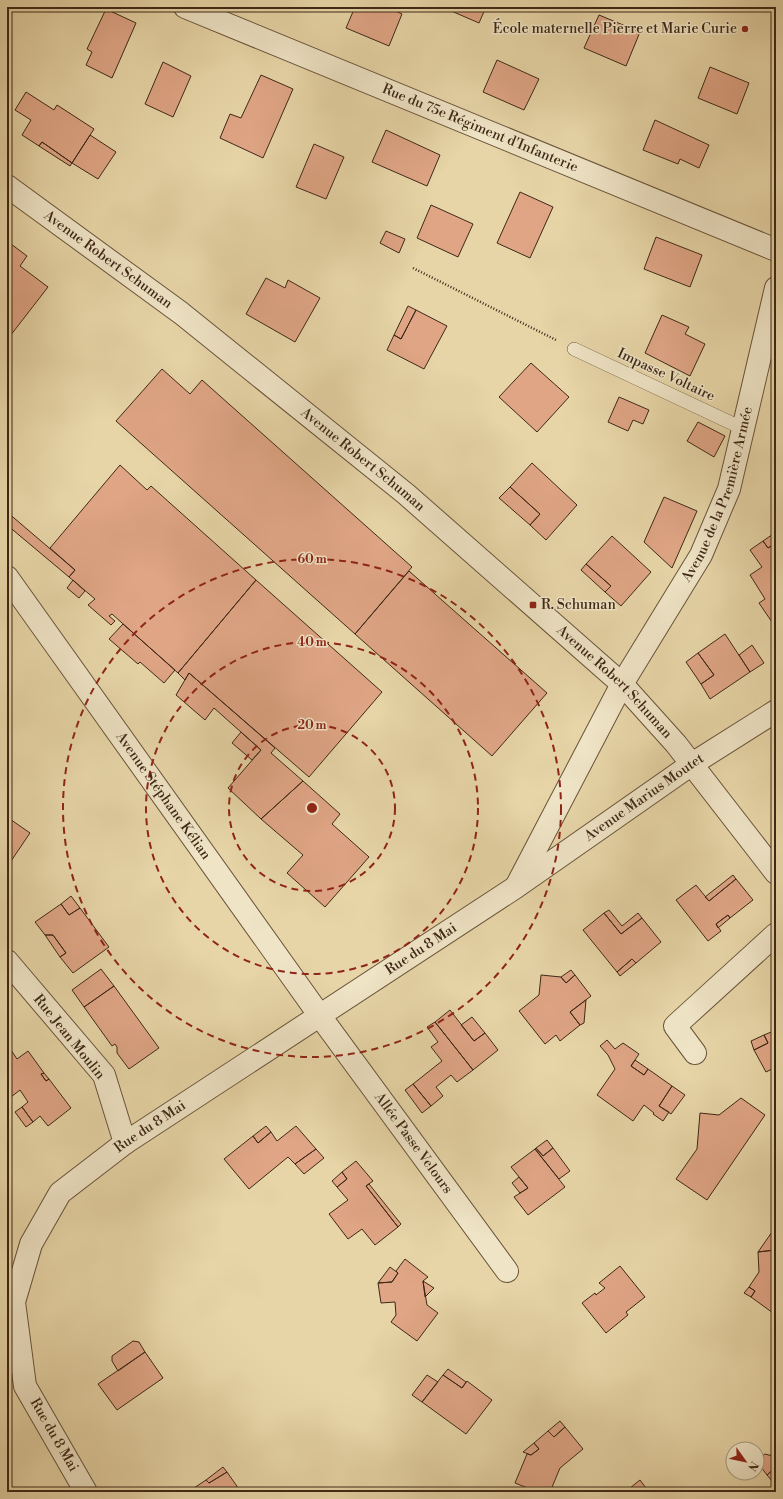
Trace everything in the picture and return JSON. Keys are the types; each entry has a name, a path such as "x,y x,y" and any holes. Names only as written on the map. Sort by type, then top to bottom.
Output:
{"street":[{"name":"Rue du 75e Régiment d'Infanterie","path":"185,7 776,250"},
{"name":"Avenue Robert Schuman","path":"7,186 182,313 406,494 622,684 676,744 776,873"},
{"name":"Avenue de la Première Armée","path":"516,887 622,684 701,556 729,489 776,288"},
{"name":"Avenue Stéphane Kélian","path":"7,576 320,1016"},
{"name":"Avenue Marius Moutet","path":"516,887 692,764 776,711"},
{"name":"Rue du 8 Mai","path":"86,1492 25,1386 10,1303 31,1244 60,1193 125,1144 516,887"},
{"path":"695,1053 675,1026 776,934"},
{"name":"Rue Jean Moulin","path":"7,961 104,1075 125,1144"},
{"name":"Allée Passe Velours","path":"320,1016 507,1271"}],"lane":[{"name":"Impasse Voltaire","path":"574,349 744,430"}],"path":[{"path":"413,268 574,349"}],"building":[{"path":"355,7 387,7 402,14 389,46 346,28"},
{"path":"442,7 486,7 479,23"},
{"path":"106,9 136,23 112,78 86,65 92,52 87,49"},
{"path":"599,15 640,32 626,66 584,48"},
{"path":"497,60 539,79 524,110 483,92"},
{"path":"163,62 191,76 173,117 145,104"},
{"path":"710,67 749,83 737,114 698,98"},
{"path":"261,75 293,89 263,158 220,138 230,114 241,118"},
{"path":"26,92 54,110 57,105 94,129 72,163 42,142 39,146 22,135 31,120 15,110"},
{"path":"655,120 709,145 699,168 680,159 678,164 643,150"},
{"path":"386,130 440,155 427,186 372,162"},
{"path":"90,135 116,152 98,179 72,163"},
{"path":"42,142 72,163 70,166 39,146"},
{"path":"314,144 344,157 326,199 296,187"},
{"path":"520,192 553,207 530,258 497,243"},
{"path":"431,205 473,224 458,257 417,238"},
{"path":"386,231 405,239 399,253 380,243"},
{"path":"656,237 702,255 690,287 644,269"},
{"path":"7,241 27,256 20,266 48,287 7,340"},
{"path":"266,278 285,288 288,280 320,298 295,342 246,314"},
{"path":"408,306 416,310 401,339 394,335"},
{"path":"416,310 447,326 424,369 387,350 394,335 401,339"},
{"path":"662,315 689,327 685,334 705,344 690,376 645,353"},
{"path":"531,363 569,397 537,432 499,397"},
{"path":"162,369 190,394 202,380 412,567 355,634 116,421"},
{"path":"619,397 649,410 643,424 633,420 628,431 608,422"},
{"path":"698,422 725,436 714,457 687,441"},
{"path":"532,463 577,505 546,540 530,525 540,514 510,487"},
{"path":"120,465 147,490 151,486 256,580 178,673 112,614 109,616 115,621 111,625 88,605 95,599 69,577 75,570 50,548"},
{"path":"510,487 540,514 530,525 499,498"},
{"path":"664,497 697,511 672,568 644,542"},
{"path":"7,512 75,570 69,577 7,525"},
{"path":"776,532 776,543 768,548 763,541"},
{"path":"612,536 651,572 621,606 605,592 611,586 586,564"},
{"path":"763,541 768,548 776,543 776,628 759,603 765,599 750,575 762,567 750,550"},
{"path":"586,564 611,586 605,592 581,570"},
{"path":"409,571 547,693 492,756 355,634"},
{"path":"73,580 85,591 79,598 67,588"},
{"path":"256,580 382,692 309,777 189,673 185,680 178,673"},
{"path":"123,624 175,670 164,683 140,662 138,664 109,639"},
{"path":"725,634 750,672 710,699 701,684 714,675 698,653"},
{"path":"752,645 764,663 750,672 739,655"},
{"path":"698,653 714,675 701,684 686,662"},
{"path":"189,673 275,748 271,753 303,781 261,819 228,788 261,750 214,708 205,720 176,695"},
{"path":"241,732 261,750 252,760 232,743"},
{"path":"303,781 340,814 332,824 369,857 325,907 287,873 303,855 261,819"},
{"path":"7,817 30,833 7,867"},
{"path":"733,875 736,879 709,901 705,897"},
{"path":"736,879 753,900 730,918 728,915 716,924 721,931 708,941 676,900 696,885 709,901"},
{"path":"71,896 80,908 69,915 61,904"},
{"path":"61,904 69,915 80,908 109,947 73,973 60,957 66,953 53,935 45,935 35,922"},
{"path":"609,910 622,926 638,913 642,918 621,934 604,913"},
{"path":"604,913 621,934 642,918 661,942 636,963 632,959 617,972 583,930"},
{"path":"728,915 730,918 718,928 716,924"},
{"path":"45,935 53,935 66,953 60,957"},
{"path":"632,959 636,963 620,976 617,972"},
{"path":"101,969 114,986 84,1007 72,990"},
{"path":"571,970 575,975 566,983 561,977"},
{"path":"541,975 561,977 566,983 575,975 591,996 570,1012 580,1025 560,1041 556,1035 545,1044 519,1011 539,995"},
{"path":"114,986 159,1048 129,1069 117,1053 117,1047 115,1044 112,1046 84,1007"},
{"path":"586,1000 584,1023 580,1025 570,1012"},
{"path":"450,1010 474,1041 485,1033 498,1050 473,1070 435,1022"},
{"path":"472,1017 485,1033 474,1041 461,1025"},
{"path":"435,1022 473,1070 457,1082 451,1075 436,1087 443,1096 431,1106 413,1084 442,1061 431,1047 438,1042 427,1027"},
{"path":"776,1030 776,1067 766,1072 754,1050 768,1043 764,1035"},
{"path":"764,1035 768,1043 754,1050 751,1041"},
{"path":"607,1040 615,1049 623,1043 639,1054 631,1066 644,1075 648,1069 672,1086 659,1106 669,1112 663,1121 644,1105 633,1121 597,1095 615,1069 608,1055 600,1046"},
{"path":"11,1050 17,1059 28,1051 44,1073 41,1074 46,1081 49,1079 71,1108 48,1126 40,1116 33,1122 22,1107 28,1102 20,1090 7,1100 7,1053"},
{"path":"635,1060 648,1069 644,1075 631,1066"},
{"path":"44,1073 49,1079 46,1081 41,1074"},
{"path":"413,1084 431,1106 422,1113 405,1090"},
{"path":"672,1086 685,1095 671,1114 659,1106"},
{"path":"741,1098 765,1115 707,1200 676,1179 697,1149 700,1113 719,1115"},
{"path":"22,1107 33,1122 26,1127 15,1112"},
{"path":"266,1126 271,1132 258,1143 253,1136"},
{"path":"296,1126 316,1149 295,1164 288,1157 249,1189 224,1159 253,1136 258,1143 271,1132 277,1141"},
{"path":"547,1140 553,1148 543,1156 536,1148"},
{"path":"536,1148 543,1156 553,1148 570,1171 559,1179 535,1149"},
{"path":"316,1149 324,1158 304,1174 295,1164"},
{"path":"535,1149 565,1187 528,1215 514,1197 528,1188 511,1167"},
{"path":"356,1161 373,1181 366,1186 398,1227 375,1245 362,1229 348,1239 329,1214 348,1200 337,1187 347,1179 342,1172"},
{"path":"342,1172 347,1179 337,1187 332,1181"},
{"path":"519,1177 528,1188 520,1193 512,1183"},
{"path":"369,1184 401,1224 398,1227 366,1186"},
{"path":"772,1232 776,1235 775,1250 758,1252"},
{"path":"776,1248 776,1309 773,1313 751,1297 755,1291 749,1287 759,1272 758,1252 775,1250"},
{"path":"405,1259 428,1277 423,1281 427,1305 438,1313 417,1341 391,1322 396,1315 395,1302 381,1303 378,1283 392,1282 398,1273 396,1271"},
{"path":"620,1266 645,1297 626,1312 628,1315 606,1333 582,1303 595,1293 596,1295 605,1288 599,1283"},
{"path":"390,1267 398,1273 392,1282 378,1283"},
{"path":"423,1281 434,1288 425,1297"},
{"path":"749,1287 755,1291 751,1297 744,1293"},
{"path":"133,1341 139,1342 145,1352 118,1371 112,1361 112,1356"},
{"path":"145,1352 163,1378 117,1410 98,1384"},
{"path":"448,1369 466,1382 462,1388 443,1375"},
{"path":"427,1375 438,1382 422,1402 412,1395"},
{"path":"443,1375 462,1388 467,1381 492,1400 466,1434 422,1402"},
{"path":"560,1421 565,1427 554,1437 548,1431"},
{"path":"565,1427 583,1449 560,1468 550,1492 538,1492 515,1483 527,1454 531,1455 539,1449 534,1443 548,1431 554,1437"},
{"path":"534,1443 539,1449 531,1455 523,1452"},
{"path":"765,1454 773,1456 776,1459 776,1467 767,1475 765,1472"},
{"path":"223,1467 227,1472 209,1483 206,1480"},
{"path":"776,1467 776,1486 767,1475"},
{"path":"227,1472 241,1492 188,1492 206,1480 209,1483"},
{"path":"640,1480 649,1492 625,1492"}],"place":[{"name":"École maternelle Pierre et Marie Curie","path":"745,29"},
{"name":"R. Schuman","path":"533,605"}]}
